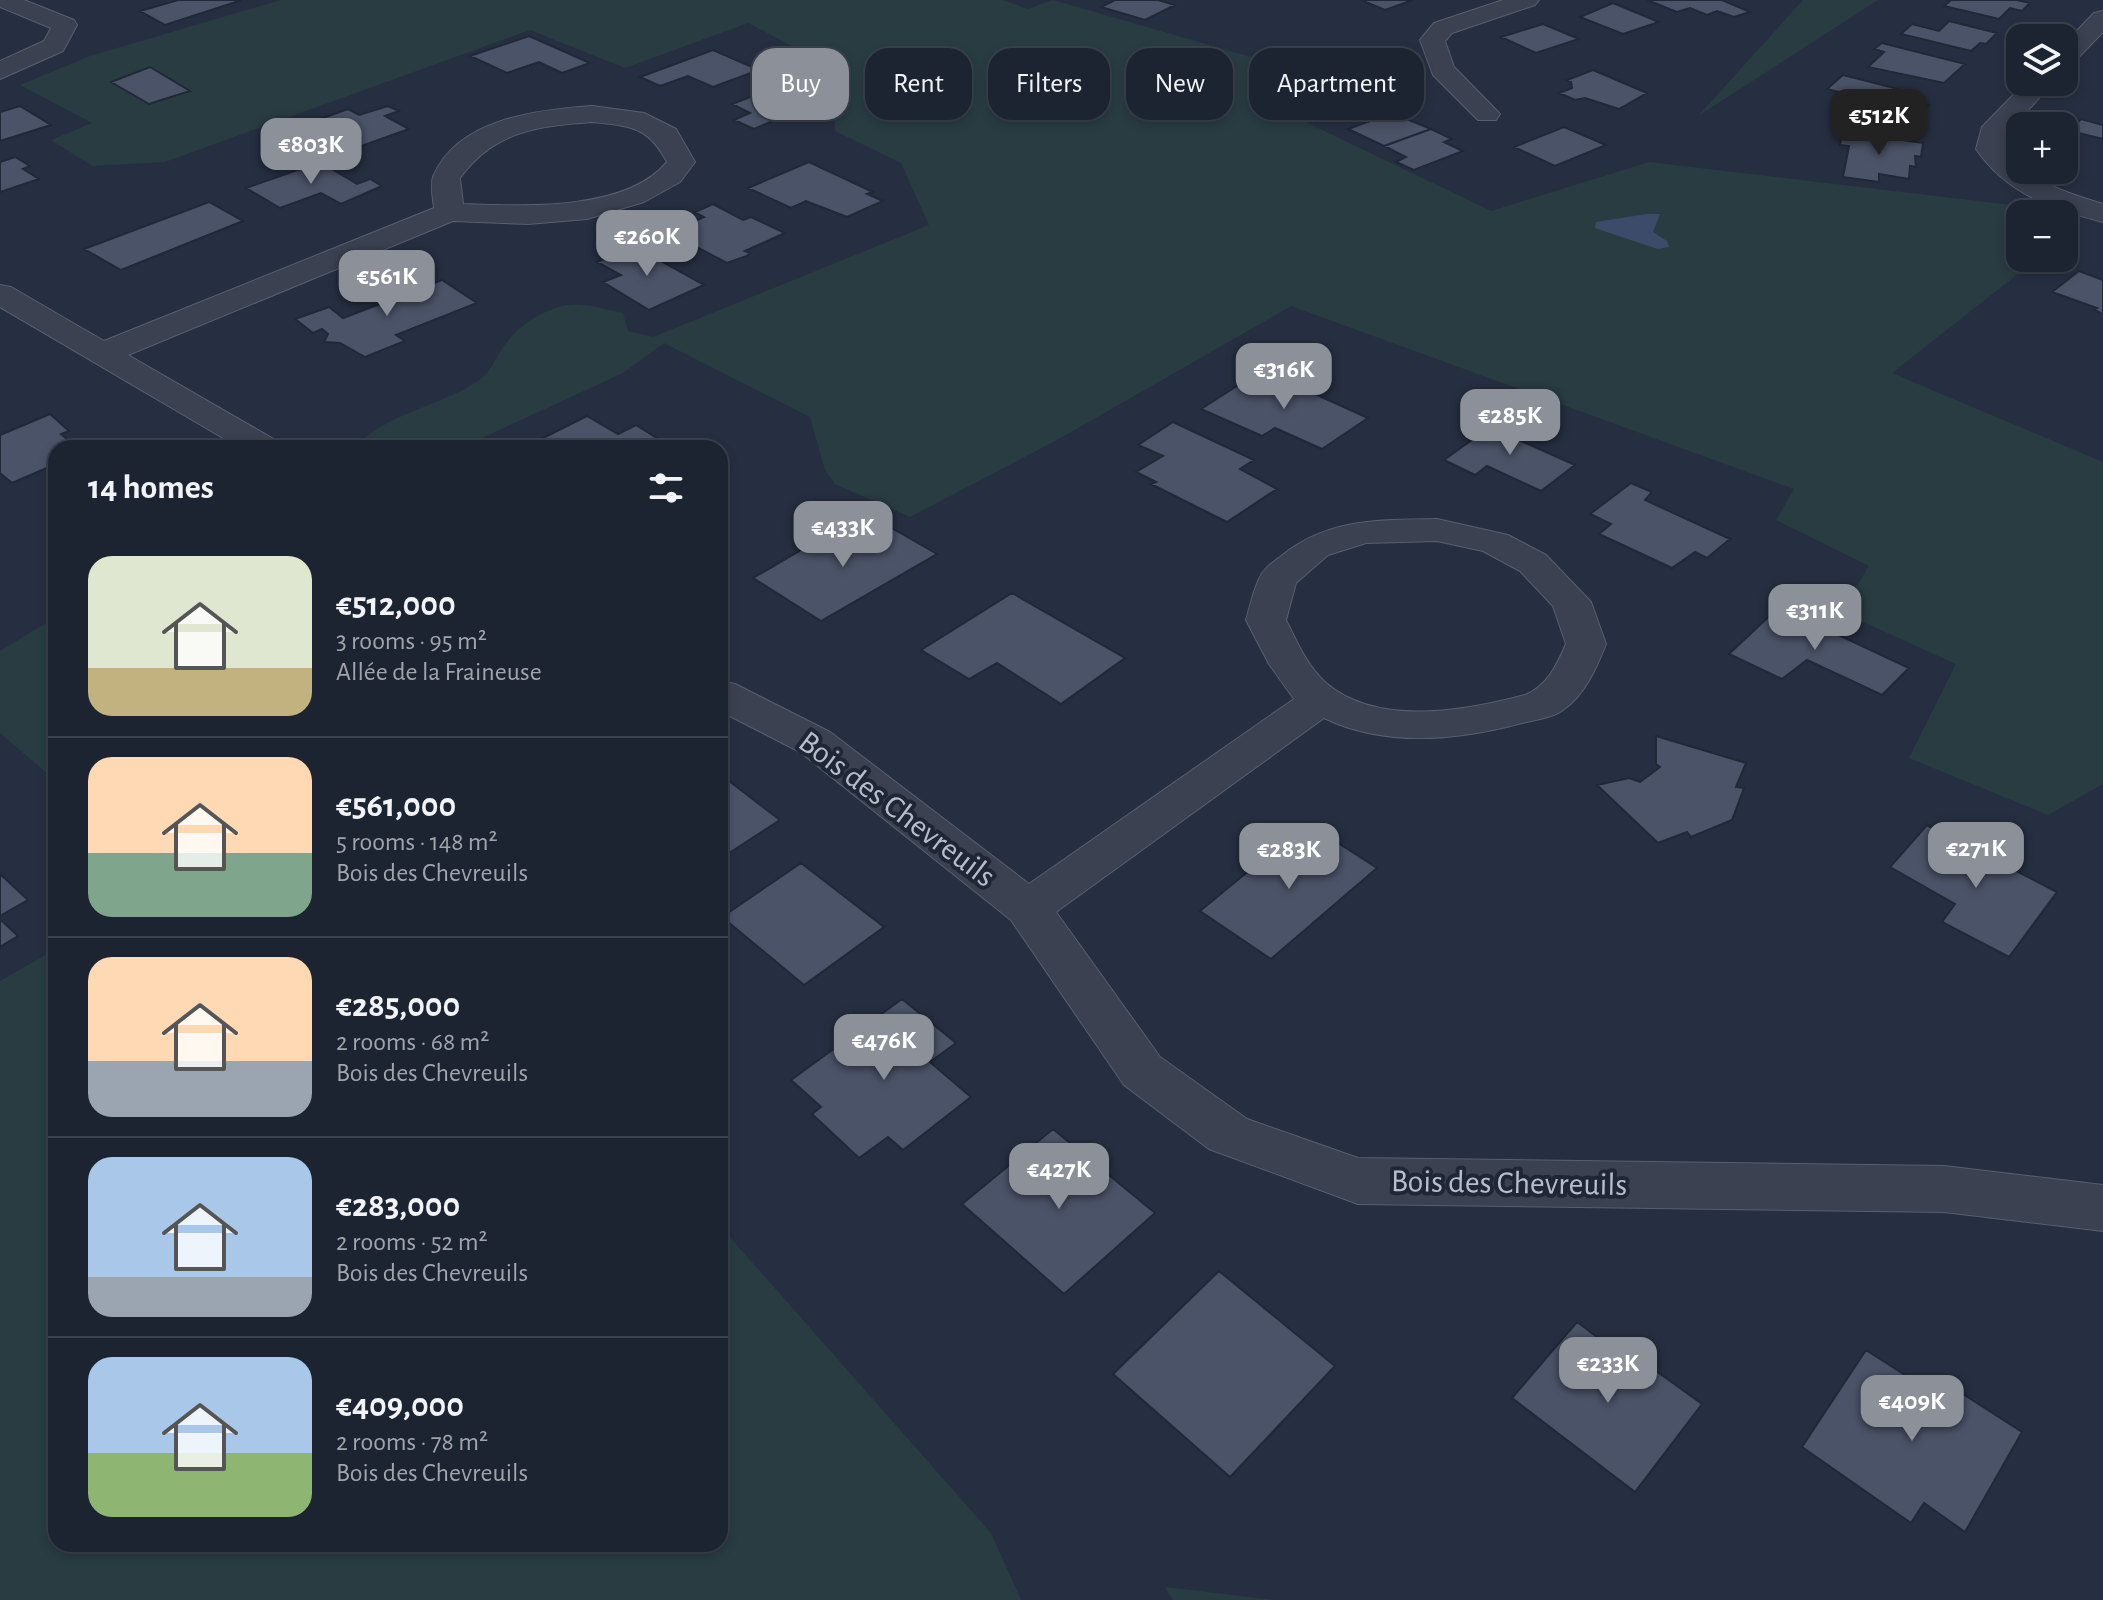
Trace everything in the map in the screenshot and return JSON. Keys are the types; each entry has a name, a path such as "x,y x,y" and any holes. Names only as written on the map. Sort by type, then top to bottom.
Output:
{"street":[{"path":"0,71 54,46 65,25 3,0"},
{"path":"1487,114 1442,70 1432,40 1443,28 1527,0"},
{"path":"2078,44 2103,18"},
{"path":"2028,96 1992,133 1990,149 2009,175 2030,187 2103,213"},
{"path":"103,353 449,212 528,215 587,210 634,196 670,176 681,162 679,147 654,124 624,117 556,115 520,124 487,136 462,151 445,190 449,212"},
{"path":"0,294 251,440"},
{"path":"1437,530 1495,543 1533,563 1571,602 1586,644 1574,676 1548,701 1484,720 1412,725 1366,716 1321,700 1285,657 1266,620 1278,578 1315,547 1363,532 1437,530"},
{"name":"Bois des Chevreuils","path":"728,698 815,742 1028,908 1142,1071 1228,1134 1358,1181 1944,1189 2103,1208"},
{"name":"Bois des Chevreuils","path":"1028,908 1321,700"}],"shaded area":[{"path":"281,0 1003,0 1028,9 1053,0 1220,48 1126,48 1126,120 1233,120 1233,52 1249,56 1249,120 1301,120 1491,211 1649,162 2006,204 2006,272 2020,272 1892,373 2103,462 2103,784 2048,815 1909,758 1956,664 1841,612 1869,566 1776,520 1794,489 1291,306 1057,440 910,517 835,484 825,470 810,417 664,343 623,373 477,440 364,440 399,417 452,395 483,377 519,329 552,309 577,304 623,313 628,331 653,337 929,225 901,163 835,131 834,120 849,120 849,48 794,48 748,23 625,68 530,30 165,162 92,166 51,140 92,123 20,85 90,56"},
{"path":"1803,0 1878,0 1698,116"},
{"path":"48,622 48,774 0,733 0,651"},
{"path":"48,954 48,1552 728,1552 728,1235 991,1533 1021,1600 0,1600 0,981"},
{"path":"1165,1587 1274,1600 1173,1600"}],"water":[{"path":"1660,214 1653,232 1667,241 1669,247 1658,249 1595,228 1596,222"}],"building":[{"path":"178,0 242,0 165,25 140,11"},
{"path":"1115,0 1158,0 1175,5 1145,20 1101,7"},
{"path":"1361,0 1413,0 1385,10"},
{"path":"1647,0 1722,0 1750,12 1734,17 1717,11 1707,15 1690,8 1677,12"},
{"path":"1947,0 2017,0 2030,3 2022,11 2010,8 1999,19 1944,6 1950,1"},
{"path":"1613,3 1659,22 1623,34 1580,17"},
{"path":"1949,21 1997,33 1986,44 1980,43 1971,51 1901,34 1912,24 1939,31"},
{"path":"1543,24 1579,39 1536,53 1501,37"},
{"path":"529,36 590,63 562,73 539,62 507,73 470,56"},
{"path":"1882,43 1965,64 1944,83 1868,67 1884,52 1874,49"},
{"path":"713,50 752,67 752,73 713,87 688,76 660,86 640,77"},
{"path":"150,67 190,91 149,104 111,82"},
{"path":"1593,70 1647,93 1619,109 1585,98 1575,100 1559,93 1572,88 1567,80"},
{"path":"1843,75 1906,91 1899,97 1929,105 1907,122 1843,105 1854,96 1827,89"},
{"path":"752,96 752,120 775,120 754,129 734,120 750,113 732,104"},
{"path":"20,106 51,125 0,141 0,112"},
{"path":"388,106 399,111 385,116 409,129 353,149 306,124 348,109 359,115"},
{"path":"2081,119 2103,125 2103,139 2078,133"},
{"path":"1373,120 1409,120 1431,129 1384,146 1348,129"},
{"path":"1564,127 1606,145 1555,166 1514,147"},
{"path":"1431,129 1452,139 1444,142 1463,151 1414,170 1396,162 1406,157 1384,146"},
{"path":"1843,131 1923,143 1921,157 1915,156 1916,167 1910,166 1909,179 1879,174 1879,182 1843,177 1849,146 1840,145"},
{"path":"15,157 30,166 23,169 39,179 0,192 0,162"},
{"path":"320,162 357,184 370,179 382,186 341,204 321,193 280,208 246,188"},
{"path":"809,162 873,192 867,194 883,201 847,217 806,201 791,208 748,188"},
{"path":"209,202 243,221 121,270 84,249"},
{"path":"713,204 743,220 751,217 785,233 745,251 750,253 747,256 727,263 668,232 704,217 695,212"},
{"path":"634,246 704,285 649,310 603,282 621,275 597,262"},
{"path":"2078,272 2103,280 2103,314 2094,310 2097,308 2052,292"},
{"path":"442,280 477,303 396,335 405,341 365,357 340,343 324,342 328,334 322,329 313,333 295,319 329,307 343,318"},
{"path":"1262,370 1368,418 1322,449 1275,428 1262,436 1201,409"},
{"path":"50,414 69,431 61,434 68,440 48,440 48,467 12,483 0,473 0,435"},
{"path":"587,416 618,434 636,425 660,440 539,440"},
{"path":"1501,419 1530,432 1519,440 1575,465 1541,491 1487,466 1475,475 1444,460"},
{"path":"1173,422 1254,460 1240,469 1277,489 1227,522 1151,484 1156,482 1136,472 1163,456 1138,445"},
{"path":"1631,483 1652,492 1645,500 1730,539 1707,558 1695,552 1672,568 1599,534 1611,524 1590,514"},
{"path":"883,523 937,554 821,621 753,578 837,529 855,539"},
{"path":"1012,593 1125,658 1061,704 997,663 969,679 921,650"},
{"path":"1779,607 1909,668 1882,695 1807,660 1782,679 1729,654"},
{"path":"1656,736 1746,763 1736,787 1744,788 1732,820 1691,837 1687,832 1658,843 1597,785 1629,778 1640,782 1660,767 1656,764"},
{"path":"728,780 780,820 728,854"},
{"path":"1307,823 1377,868 1271,959 1200,911"},
{"path":"1927,825 2057,892 2009,957 1942,922 1955,904 1890,867"},
{"path":"801,863 884,927 804,985 728,922 728,913"},
{"path":"0,874 28,900 0,916"},
{"path":"0,919 18,936 0,947"},
{"path":"902,999 956,1043 930,1062 971,1097 903,1150 888,1137 859,1158 812,1114 821,1107 791,1080"},
{"path":"1053,1129 1155,1213 1064,1294 962,1204"},
{"path":"1219,1271 1335,1366 1230,1477 1113,1374"},
{"path":"1577,1322 1612,1348 1616,1342 1702,1404 1635,1492 1512,1398"},
{"path":"1866,1350 1944,1400 1952,1387 2022,1432 1965,1532 1924,1503 1911,1523 1802,1447"}]}
